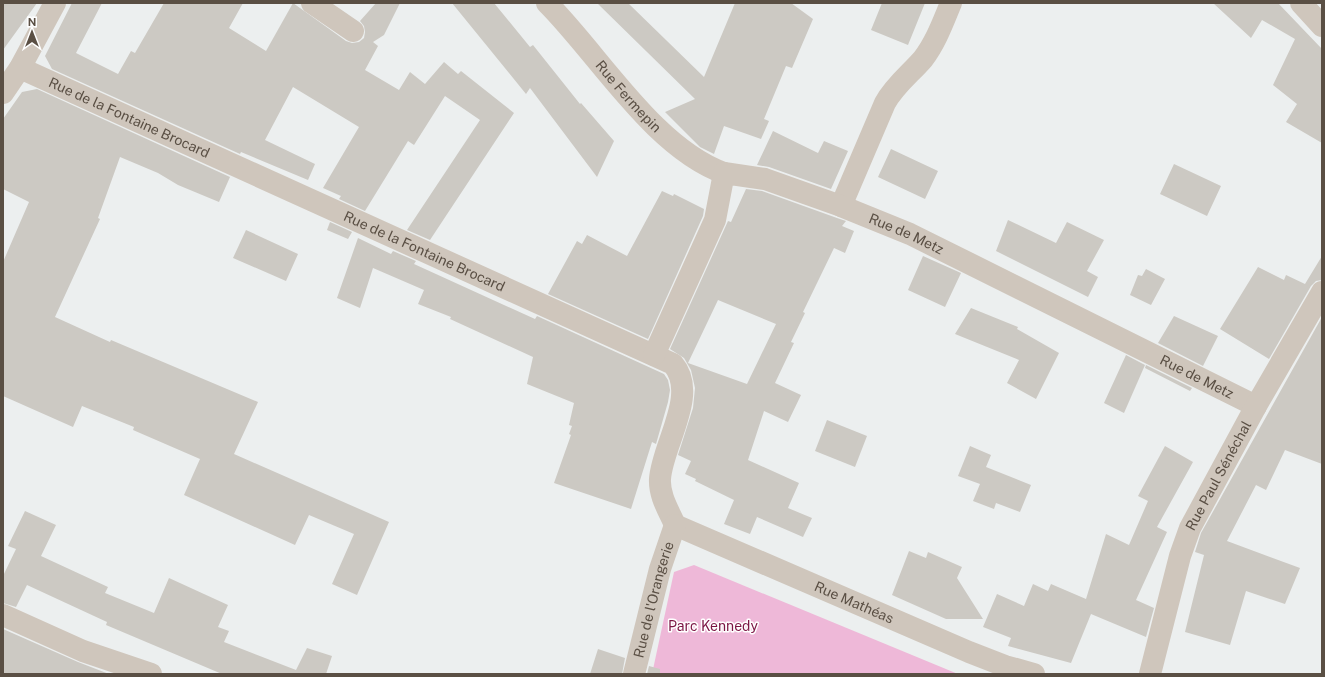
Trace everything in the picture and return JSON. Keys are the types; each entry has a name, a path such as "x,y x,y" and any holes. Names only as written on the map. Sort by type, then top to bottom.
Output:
{"street":[{"path":"3,93 20,68 55,3"},
{"path":"312,3 353,31"},
{"name":"Rue Fermepin","path":"547,3 572,29 627,96 657,126 697,161 724,173"},
{"path":"841,206 891,91 922,60 933,44 951,3"},
{"path":"1301,3 1322,26"},
{"name":"Rue de la Fontaine Brocard","path":"20,68 674,364 679,370 682,379 683,397 660,478 662,498 676,525"},
{"path":"654,355 715,220 724,173"},
{"name":"Rue de Metz","path":"724,173 765,179 841,206 930,243 1256,406"},
{"name":"Rue Paul Sénéchal","path":"1150,674 1180,556 1190,528 1256,406 1322,292"},
{"name":"Rue de l'Orangerie","path":"634,674 660,569 676,525"},
{"name":"Rue Mathéas","path":"676,525 969,652 1005,666 1034,674"},
{"path":"3,615 82,651 151,674"}],"green space":[{"name":"Parc Kennedy","path":"694,565 958,674 652,674 674,572"}],"building":[{"path":"3,3 37,3 3,50"},
{"path":"72,3 102,3 76,53 118,74 131,51 135,53 164,3 243,3 229,28 266,51 293,3 346,41 352,43 359,42 364,38 364,26 360,21 376,3 400,3 384,35 373,42 378,46 365,70 399,90 410,72 425,84 444,62 458,74 461,71 514,113 430,240 407,230 480,120 445,96 414,145 408,141 365,211 339,199 341,196 323,188 359,127 293,87 265,140 315,164 308,180 241,152 240,154 52,69 45,56"},
{"path":"452,3 494,3 530,47 533,45 580,104 581,103 614,141 597,177 530,88 526,94"},
{"path":"597,3 628,3 704,77 735,3 791,3 813,19 792,68 786,66 764,119 769,121 761,139 724,126 714,154 700,147 665,112 695,99"},
{"path":"882,3 925,3 908,45 871,30"},
{"path":"1213,3 1278,3 1322,49 1322,143 1286,122 1297,104 1273,85 1295,39 1262,20 1251,38"},
{"path":"37,89 230,177 219,202 178,185 158,173 120,157 98,218 100,219 55,317 110,342 111,340 258,402 234,454 389,522 357,595 332,584 354,534 309,515 295,545 184,495 200,459 133,430 134,427 82,406 73,427 3,396 3,262 29,202 3,189 3,119 22,92"},
{"path":"773,131 818,153 824,141 848,151 831,189 769,167 757,165"},
{"path":"891,149 938,171 925,199 878,177"},
{"path":"1174,164 1221,186 1207,216 1160,194"},
{"path":"746,189 762,191 846,221 842,226 854,231 845,253 834,248 803,312 805,313 791,342 794,343 775,383 801,395 788,422 764,411 748,460 799,483 788,508 812,518 803,537 757,517 750,534 724,524 734,500 695,481 696,479 685,474 691,461 678,455 693,408 695,388 691,370 684,358 670,349 728,221 731,222","holes":["718,300 776,324 747,384 688,363"]},
{"path":"662,191 673,196 674,194 704,209 703,216 648,339 548,294 577,241 582,244 587,235 627,256"},
{"path":"1008,220 1056,243 1067,222 1104,240 1087,271 1098,277 1088,297 996,251"},
{"path":"330,222 352,232 348,239 327,230"},
{"path":"246,230 298,254 286,281 233,258"},
{"path":"358,238 391,254 393,251 416,261 414,264 535,319 537,316 664,374 668,380 670,390 668,402 656,444 652,442 631,509 554,483 571,435 569,434 572,426 569,425 574,403 527,384 533,357 450,319 451,317 418,304 424,290 373,268 360,308 337,298"},
{"path":"923,256 961,273 945,307 908,290"},
{"path":"1322,256 1322,280 1316,281 1311,286 1269,359 1220,329 1258,267 1284,280 1286,275 1305,284"},
{"path":"1146,269 1165,279 1151,305 1130,295 1138,275 1142,276"},
{"path":"971,308 1018,327 1017,329 1059,353 1036,399 1007,383 1019,360 955,334"},
{"path":"1174,316 1218,336 1203,366 1158,343"},
{"path":"1322,317 1322,464 1285,450 1266,490 1256,485 1227,541 1300,568 1285,604 1246,591 1230,645 1185,632 1204,555 1195,552 1201,533"},
{"path":"1126,355 1145,365 1124,413 1104,403"},
{"path":"1146,365 1192,388 1190,391 1145,368"},
{"path":"827,420 867,436 855,467 815,451"},
{"path":"970,446 991,455 986,467 1031,485 1020,512 996,503 994,509 973,501 980,484 958,476"},
{"path":"1165,446 1193,462 1157,527 1167,532 1136,600 1154,608 1146,637 1091,614 1071,663 1008,646 1011,638 983,627 997,594 1024,606 1033,584 1048,591 1051,584 1086,599 1106,534 1129,545 1148,501 1138,496"},
{"path":"25,511 56,525 41,556 108,587 105,593 154,613 169,578 228,605 218,627 229,631 224,642 296,670 307,648 332,656 326,674 222,674 106,625 107,622 27,585 16,607 3,603 3,576 16,549 8,546"},
{"path":"909,551 926,558 928,552 962,567 957,578 983,619 946,619 892,595"},
{"path":"3,629 78,662 109,674 3,674"},
{"path":"598,649 625,658 622,674 590,674"},
{"path":"649,666 660,669 660,674 647,674"}]}
